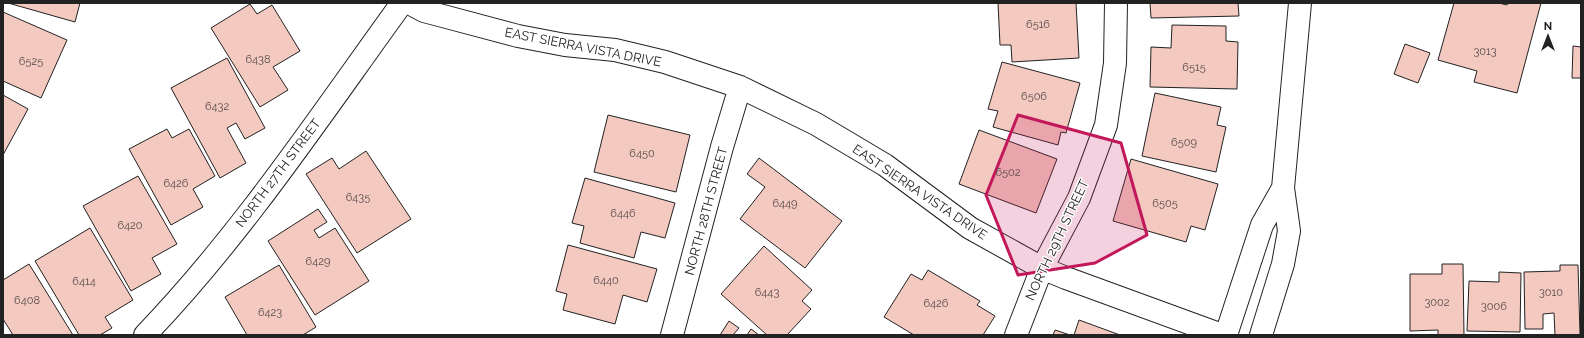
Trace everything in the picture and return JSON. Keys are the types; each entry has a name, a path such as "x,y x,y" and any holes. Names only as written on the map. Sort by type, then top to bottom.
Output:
{"street":[{"name":"NORTH 27TH STREET","path":"145,335 172,307 232,235 287,163 402,3"},
{"name":"EAST SIERRA VISTA DRIVE","path":"409,3 424,11 518,36 565,45 615,50 665,62 740,87 816,124 885,165 970,228 1042,268 1222,335"},
{"name":"NORTH 29TH STREET","path":"1016,335 1042,268 1079,198 1106,125 1115,63 1116,3"},
{"path":"1261,335 1283,264 1290,231 1283,188 1300,3"},
{"name":"NORTH 28TH STREET","path":"672,335 722,147 740,87"},
{"path":"1226,335 1262,225 1283,188"}],"highlighted area":[{"path":"1018,115 1121,143 1147,235 1095,263 1018,275 986,195"}],"building":[{"path":"8,3 80,3 75,22"},
{"path":"998,3 1076,3 1079,58 1012,62 1011,45 1000,45"},
{"path":"1150,3 1238,3 1239,16 1151,18"},
{"path":"1454,3 1499,3 1507,5 1508,3 1541,3 1517,93 1474,82 1477,71 1438,60"},
{"path":"250,4 257,14 272,5 300,51 273,67 288,90 260,107 211,28"},
{"path":"3,12 67,40 41,98 3,81"},
{"path":"1172,25 1226,26 1226,41 1238,42 1237,89 1150,87 1151,47 1171,48"},
{"path":"1405,44 1430,53 1418,83 1394,74"},
{"path":"1573,46 1581,47 1581,78 1572,78"},
{"path":"227,58 265,128 245,139 236,123 227,128 246,163 220,178 171,88"},
{"path":"1002,62 1080,83 1066,133 1061,132 1058,145 993,127 998,111 988,109"},
{"path":"1155,93 1221,107 1217,125 1226,127 1216,172 1142,156"},
{"path":"3,95 28,109 3,155"},
{"path":"608,115 690,135 676,192 594,172"},
{"path":"167,129 172,138 189,129 215,176 193,189 203,207 171,225 129,149"},
{"path":"979,130 1057,159 1036,213 959,184"},
{"path":"366,151 411,219 357,253 306,174 332,158 339,169"},
{"path":"759,158 842,221 805,268 740,219 765,187 747,174"},
{"path":"1131,159 1218,184 1205,230 1191,226 1186,242 1113,221"},
{"path":"138,176 177,244 152,258 161,274 131,291 83,206"},
{"path":"585,178 675,203 665,238 641,232 634,258 580,243 584,226 572,223"},
{"path":"318,209 327,222 314,230 319,238 335,228 369,281 315,315 268,241"},
{"path":"90,228 133,300 105,317 112,328 100,335 79,335 35,261"},
{"path":"568,245 657,269 647,302 623,295 615,324 563,310 567,294 556,291"},
{"path":"764,246 812,290 802,301 811,309 787,335 767,335 721,294"},
{"path":"29,264 73,335 13,335 3,319 3,280"},
{"path":"1442,264 1463,264 1464,335 1438,335 1438,330 1410,331 1410,274 1442,274"},
{"path":"279,265 316,327 303,335 247,335 225,297"},
{"path":"1560,265 1578,265 1580,335 1555,335 1554,313 1543,314 1543,329 1525,329 1524,272 1560,271"},
{"path":"928,270 980,301 977,305 995,316 983,335 914,335 884,317 911,274 922,280"},
{"path":"1499,272 1521,273 1520,332 1467,331 1469,281 1499,282"},
{"path":"1079,320 1120,335 1074,335"},
{"path":"729,321 739,328 733,335 720,335"},
{"path":"751,329 759,335 747,335"},
{"path":"1055,330 1070,335 1053,335"}]}
